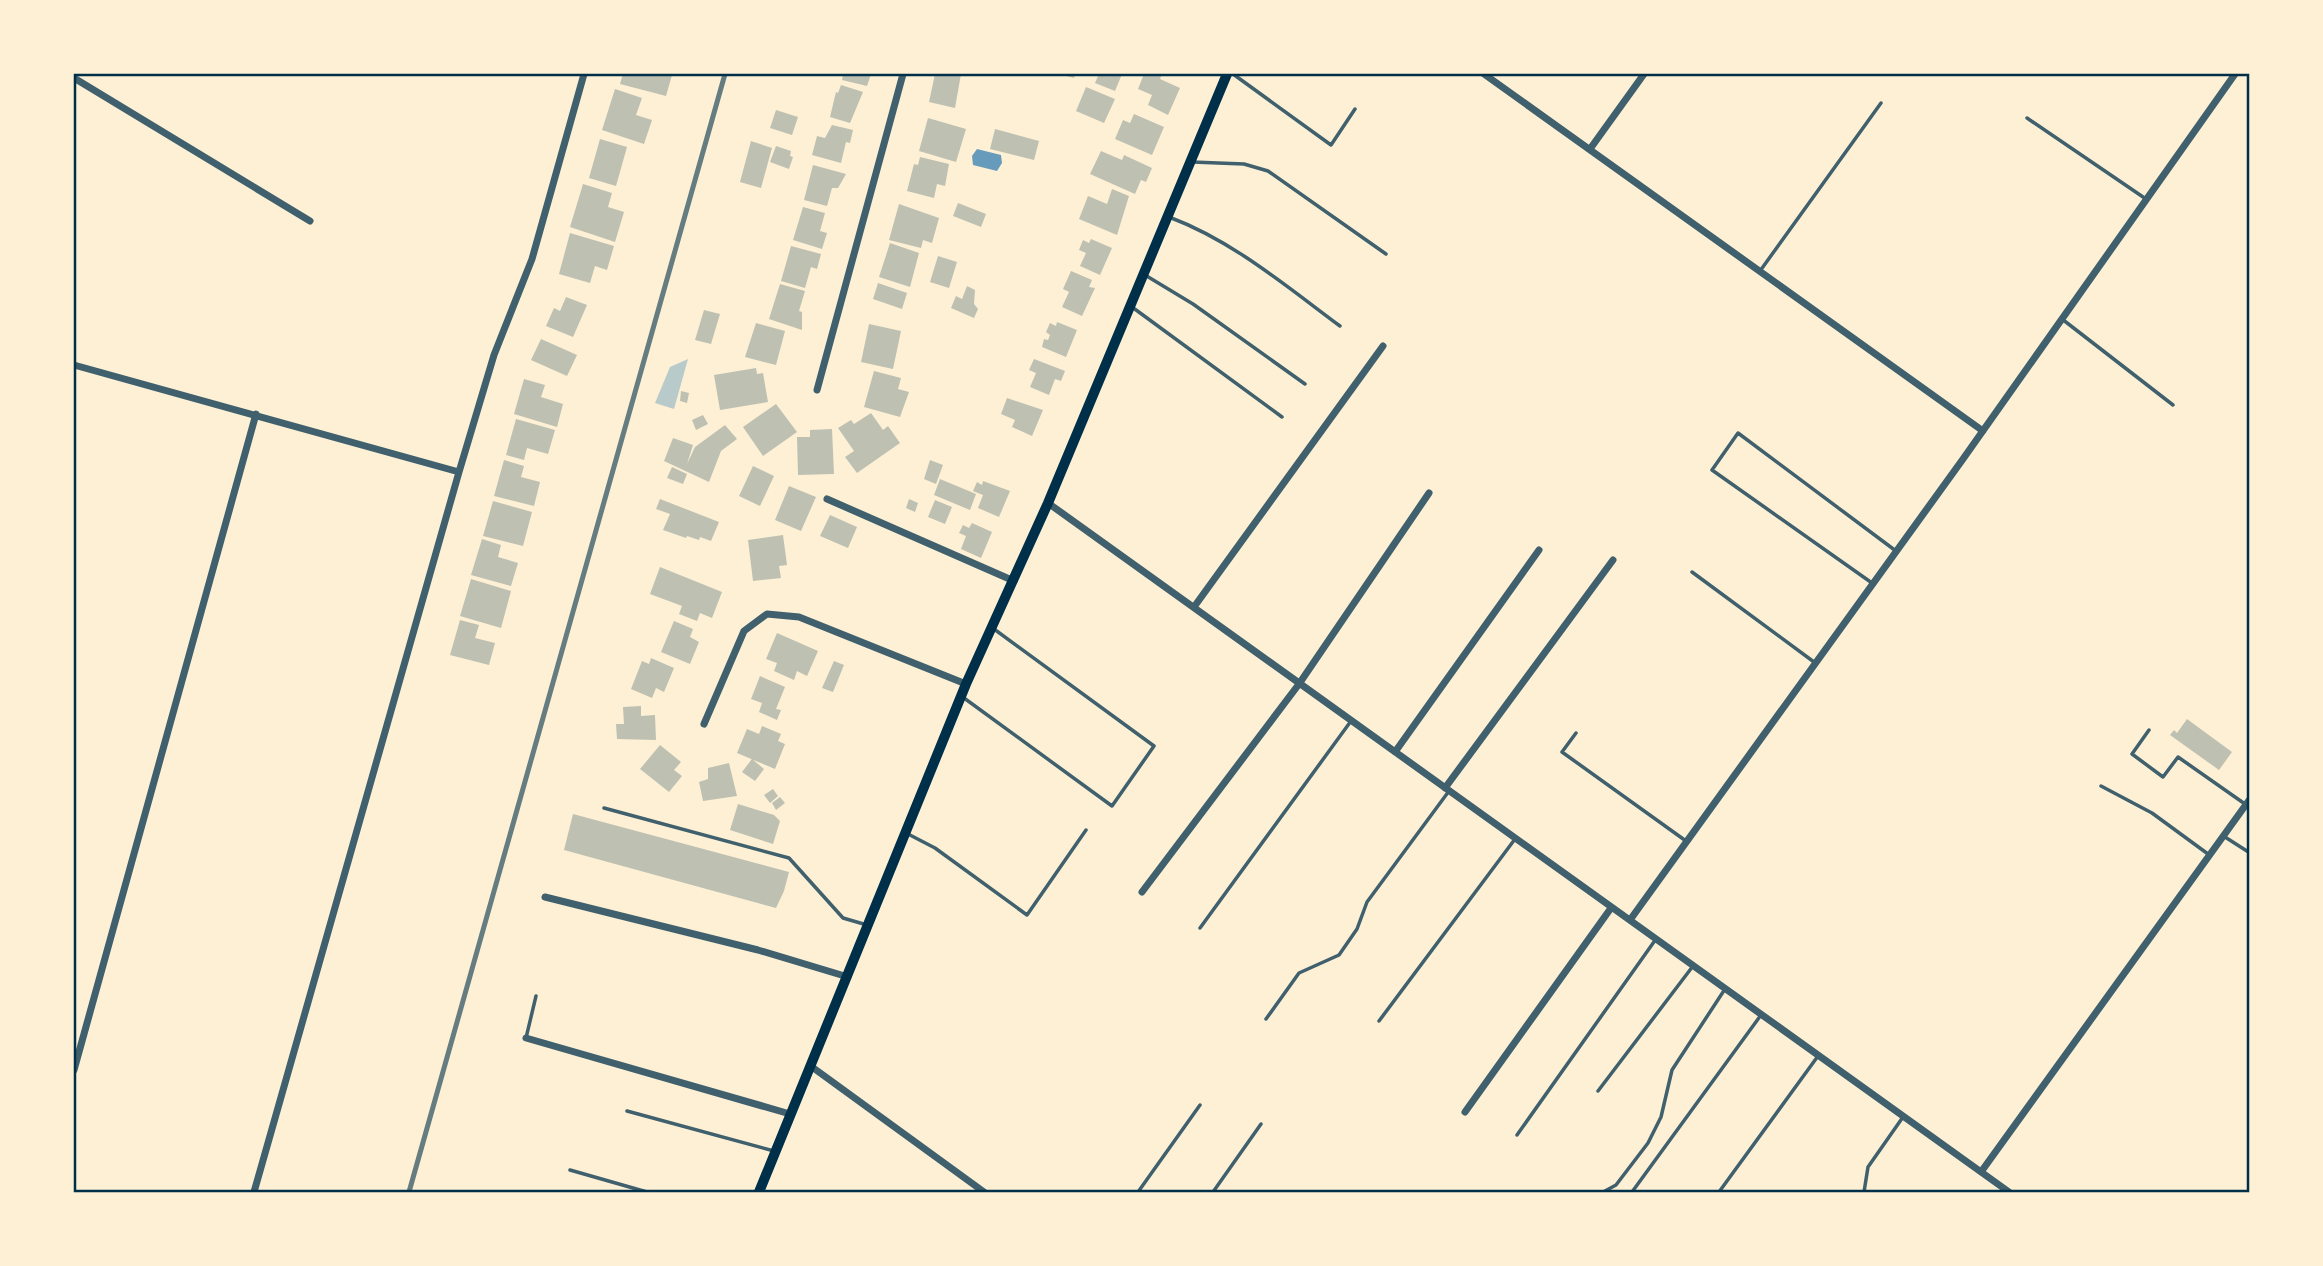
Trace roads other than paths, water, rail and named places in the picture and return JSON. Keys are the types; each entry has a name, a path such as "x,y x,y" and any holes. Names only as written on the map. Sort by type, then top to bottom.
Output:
{"main road":[{"path":"759,1192 961,697 1132,307 1227,74"}],"street":[{"path":"254,1192 459,472 494,355 532,259 584,74"},
{"path":"817,390 903,74"},
{"path":"1484,74 1983,431"},
{"path":"1590,149 1644,74"},
{"path":"1630,920 1983,431 2235,74"},
{"path":"74,78 310,221"},
{"path":"1194,607 1383,346"},
{"path":"74,365 459,472"},
{"path":"74,1069 256,415"},
{"path":"1142,892 1299,684 1429,493"},
{"path":"827,499 1014,581"},
{"path":"1048,503 2009,1192"},
{"path":"1395,752 1539,551"},
{"path":"1447,789 1613,560"},
{"path":"704,724 744,631 768,614 799,617 967,684"},
{"path":"1981,1172 2248,802"},
{"path":"545,897 758,950 848,976"},
{"path":"1465,1112 1611,908"},
{"path":"526,1038 790,1114"},
{"path":"811,1067 984,1192"}],"lane":[{"path":"1233,74 1331,145 1355,109"},
{"path":"1760,271 1881,103"},
{"path":"2026,118 2146,199"},
{"path":"1192,162 1244,164 1268,172 1386,254"},
{"path":"1169,217 1193,226 1230,248 1340,326"},
{"path":"1145,275 1203,311 1305,384"},
{"path":"1132,307 1282,417"},
{"path":"2062,319 2173,405"},
{"path":"1872,583 1712,470 1738,433 1896,551"},
{"path":"1692,572 1815,662"},
{"path":"961,697 1112,806 1154,746 993,628"},
{"path":"1200,928 1352,721"},
{"path":"2149,730 2133,754 2164,777 2178,757 2248,802"},
{"path":"1576,733 1562,752 1686,842"},
{"path":"2101,786 2152,813 2210,856"},
{"path":"1266,1019 1299,973 1339,955 1357,929 1367,902 1447,789"},
{"path":"604,808 789,858 844,918 869,925"},
{"path":"906,833 935,848 1027,915 1086,830"},
{"path":"2223,836 2249,853"},
{"path":"1379,1021 1515,839"},
{"path":"1517,1135 1656,939"},
{"path":"1598,1091 1693,966"},
{"path":"1605,1191 1616,1185 1648,1143 1661,1117 1672,1070 1724,989"},
{"path":"526,1038 536,996"},
{"path":"1632,1192 1760,1015"},
{"path":"1719,1192 1818,1056"},
{"path":"1138,1192 1200,1105"},
{"path":"627,1111 776,1151"},
{"path":"1864,1192 1868,1167 1903,1117"},
{"path":"1213,1192 1261,1124"},
{"path":"570,1170 648,1192"}],"water":[{"path":"977,149 1001,155 1002,163 997,171 973,165 972,156"}],"railway":[{"path":"409,1192 725,74"}]}
